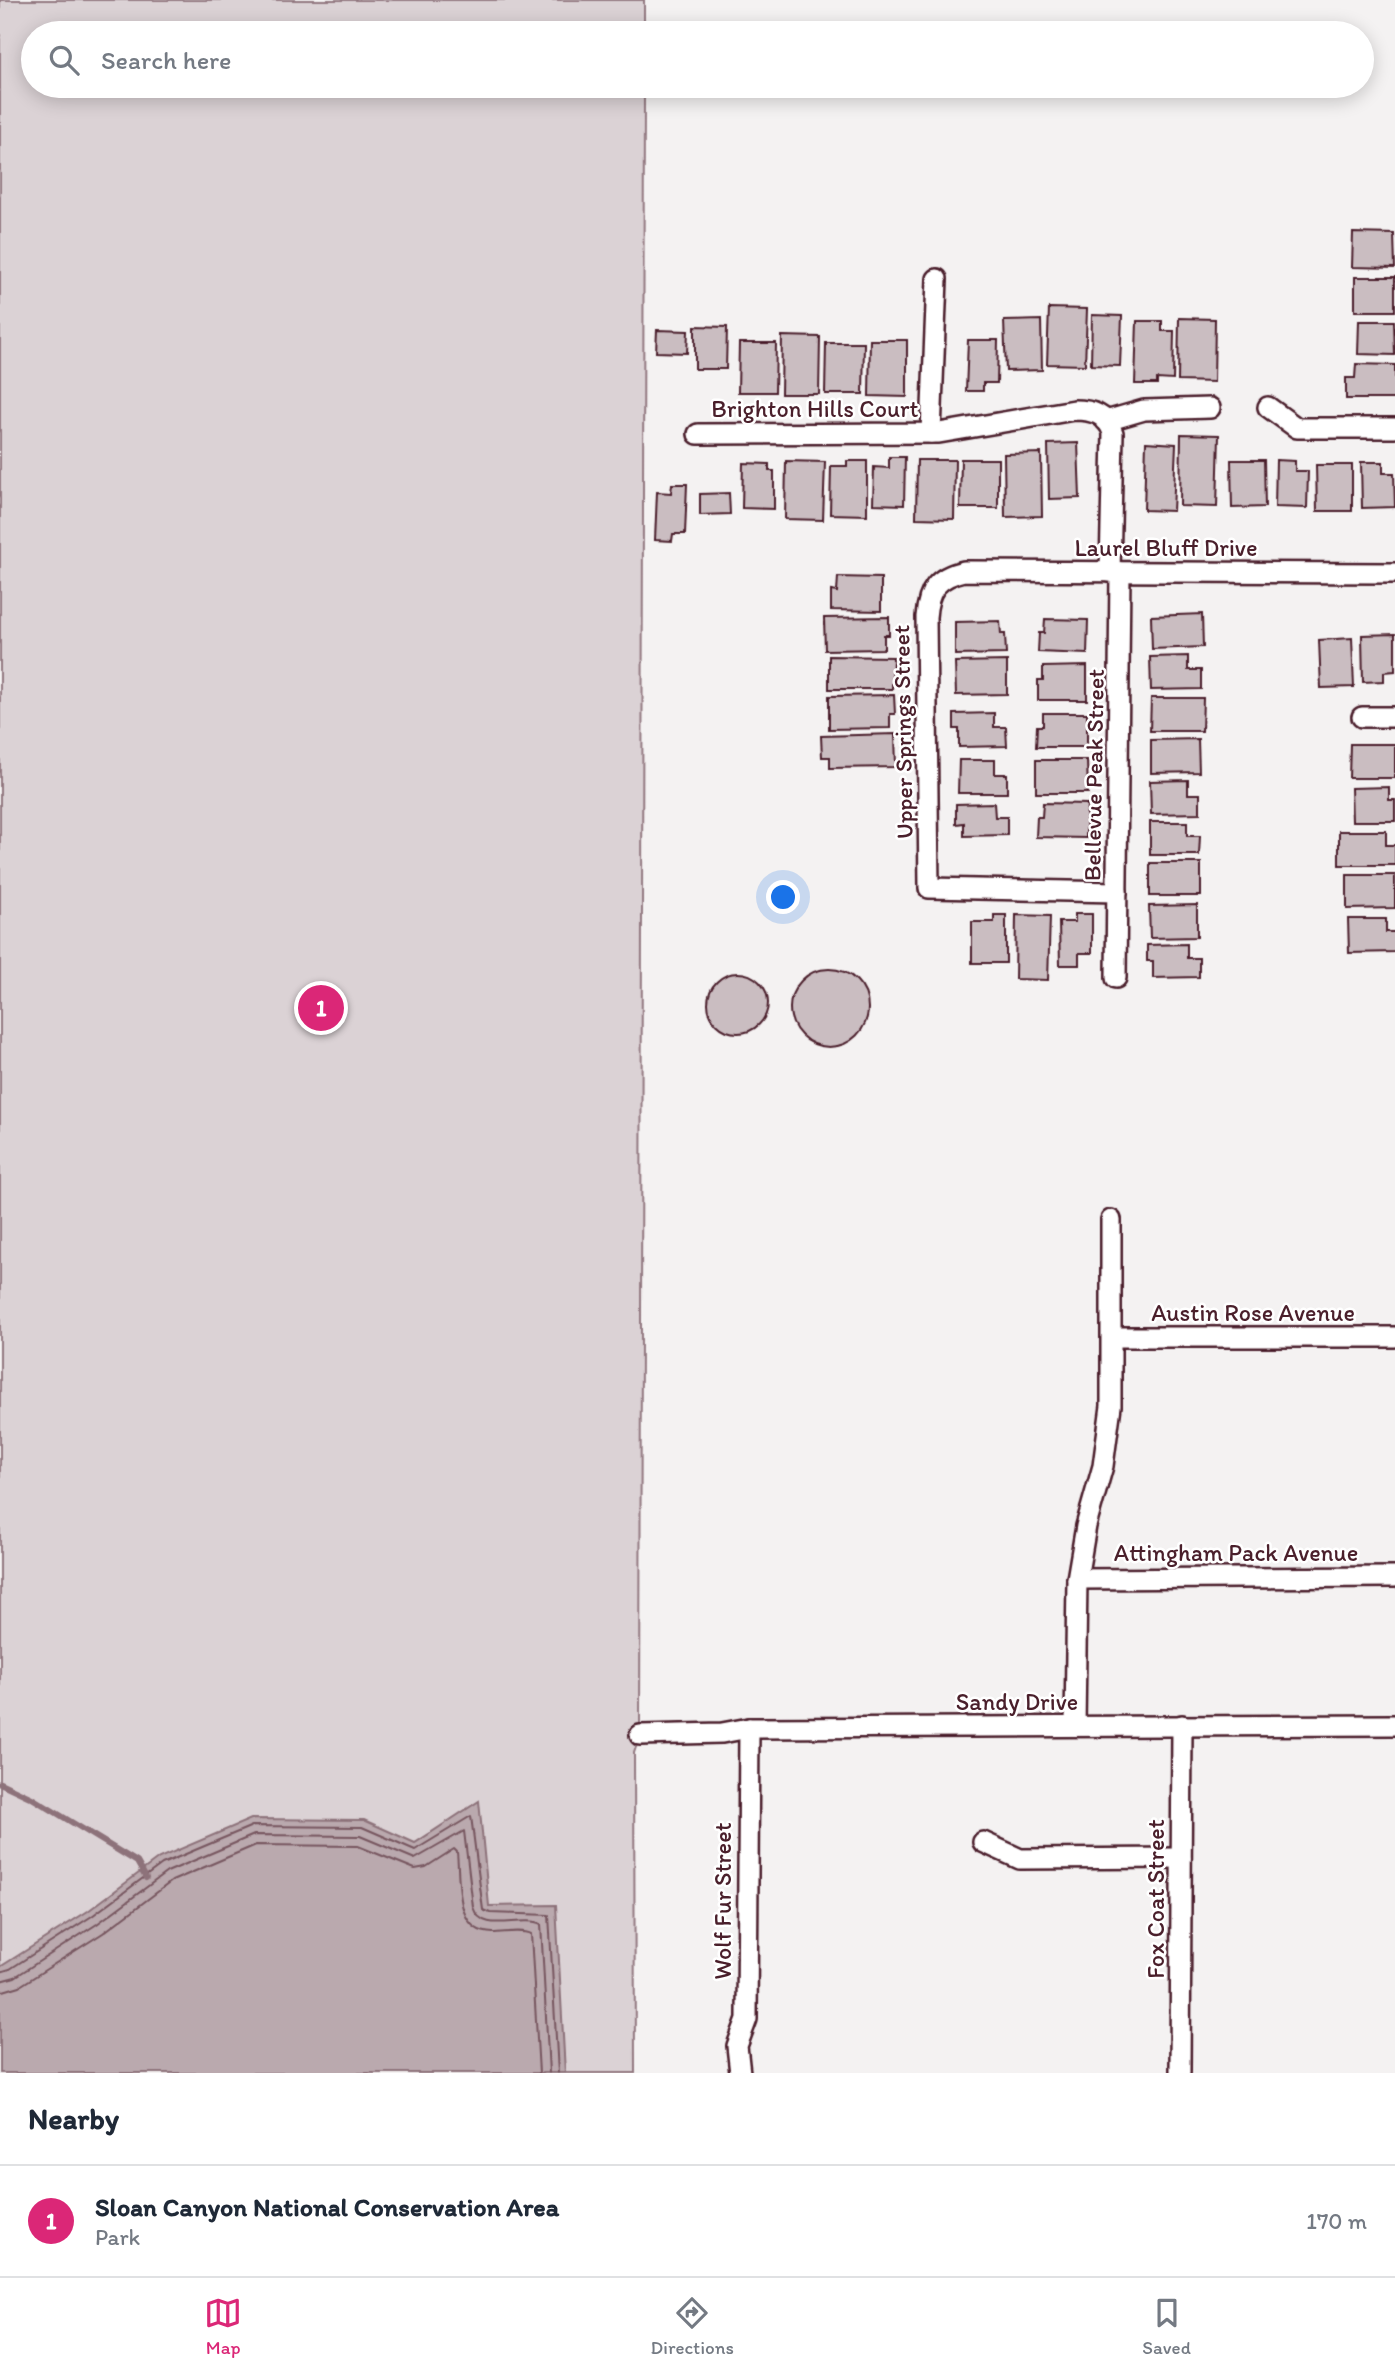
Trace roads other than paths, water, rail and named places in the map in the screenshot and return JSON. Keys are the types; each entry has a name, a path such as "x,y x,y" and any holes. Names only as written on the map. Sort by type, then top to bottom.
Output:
{"street":[{"path":"931,433 937,279"},
{"path":"1268,407 1297,428 1395,428"},
{"path":"1106,421 1144,410 1210,408"},
{"name":"Brighton Hills Court","path":"698,434 931,433 1074,410 1094,412 1106,421"},
{"name":"Bellevue Peak Street","path":"1106,421 1114,440 1110,472 1115,572 1116,978"},
{"name":"Laurel Bluff Drive","path":"939,580 964,571 1395,573"},
{"name":"Upper Springs Street","path":"939,580 931,590 926,617 929,888 1117,892"},
{"path":"1362,717 1395,717"},
{"path":"1075,1726 1077,1579 1109,1430 1112,1338 1111,1220"},
{"name":"Austin Rose Avenue","path":"1112,1338 1395,1337"},
{"name":"Attingham Pack Avenue","path":"1077,1579 1395,1577"},
{"name":"Sandy Drive","path":"640,1735 722,1733 749,1728 1395,1725"},
{"name":"Fox Coat Street","path":"1180,2073 1182,1726"},
{"name":"Wolf Fur Street","path":"740,2073 737,2046 747,2019 749,1728"},
{"path":"983,1842 1020,1859 1181,1858"}],"water":[{"path":"479,1801 489,1906 556,1905 565,2073 0,2073 0,1967 88,1911 159,1858 251,1819 364,1820 415,1843"}],"waterway":[{"path":"0,1783 32,1798 137,1862 146,1878"}],"place":[{"name":"Sloan Canyon National Conservation Area","path":"321,1008"}]}
